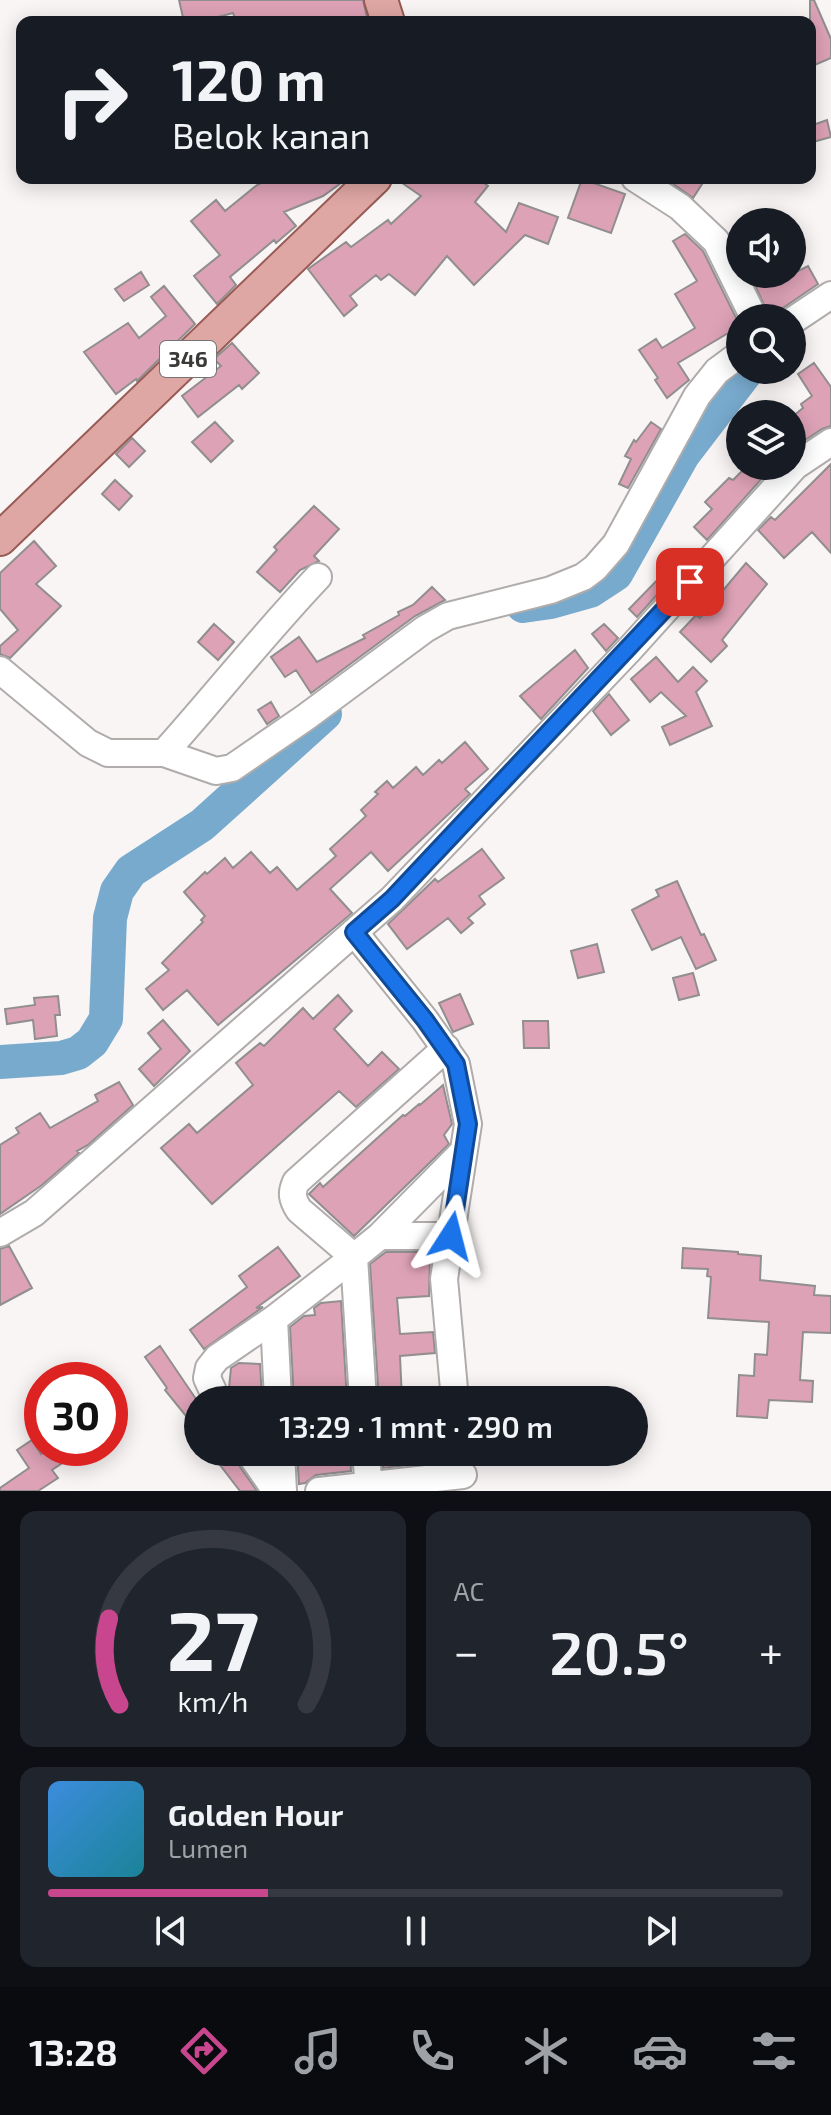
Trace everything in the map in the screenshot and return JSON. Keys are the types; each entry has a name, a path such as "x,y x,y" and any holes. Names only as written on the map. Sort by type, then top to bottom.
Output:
{"main road":[{"name":"346","path":"0,539 369,184"}],"street":[{"path":"644,184 680,207 716,241 747,304"},
{"path":"806,312 831,295"},
{"path":"0,670 88,743 108,753 164,753 216,771 232,768 425,629 448,616 551,590 583,577 595,568 616,544 697,396 726,364"},
{"path":"0,1233 34,1213 392,899 629,650 795,466 831,442"},
{"path":"164,753 259,639 318,577"},
{"path":"354,932 456,1064 468,1124 444,1279 454,1386"},
{"path":"362,1386 354,1257 299,1210 292,1192 296,1182 446,1048"},
{"path":"209,1386 209,1368 217,1358 274,1319 380,1236 463,1152"},
{"path":"380,1236 451,1236"},
{"path":"274,1319 277,1386"},
{"path":"259,1466 276,1491"},
{"path":"282,1466 283,1491"},
{"path":"367,1466 369,1488"},
{"path":"319,1491 369,1488 462,1473"}],"building":[{"path":"179,0 363,0 367,16 234,16 233,13 183,16"},
{"path":"810,0 814,0 831,39 831,58 816,64 816,16 810,16"},
{"path":"827,120 831,137 816,141 816,124"},
{"path":"340,184 323,196 284,212 296,226 230,277 236,285 217,304 194,276 220,255 191,221 216,200 225,211 257,185"},
{"path":"404,184 485,184 488,186 475,202 506,232 519,203 558,217 548,244 525,235 474,285 447,256 415,295 389,274 381,280 376,275 350,296 357,305 344,316 308,269 346,242 351,247 388,220 391,224 421,196"},
{"path":"580,184 596,184 625,194 611,233 568,218"},
{"path":"673,184 702,184 693,198"},
{"path":"685,234 703,251 729,304 726,304 726,334 678,363 689,380 667,398 639,350 656,339 662,348 695,328 675,294 697,281 673,241"},
{"path":"806,267 818,284 789,304 764,304 756,288 806,288"},
{"path":"141,272 149,285 124,301 115,289"},
{"path":"164,286 195,324 137,381 116,394 84,352 128,323 139,338 166,316 151,297"},
{"path":"232,343 259,373 242,389 239,385 198,417 182,396 221,366 214,359"},
{"path":"814,363 831,387 831,426 806,439 806,400 812,396 804,384 806,368"},
{"path":"215,422 233,441 211,462 192,442"},
{"path":"651,422 661,429 628,488 619,484 631,459 625,456 634,440 636,442"},
{"path":"132,438 145,451 129,467 116,454"},
{"path":"831,464 831,553 812,532 784,558 758,530 771,517 775,520"},
{"path":"115,480 132,496 119,510 102,494"},
{"path":"727,480 761,480 707,540 694,527 712,509 705,502"},
{"path":"314,506 339,529 314,556 319,561 300,570 280,592 257,572 277,550 274,547"},
{"path":"34,541 56,566 36,584 61,606 10,658 0,654 0,646 18,630 0,609 0,573"},
{"path":"746,563 767,584 722,640 727,646 711,662 680,632 696,615 700,618"},
{"path":"665,572 672,578 637,617 629,609"},
{"path":"432,587 445,600 415,616 311,693 296,670 285,677 271,657 299,637 317,662 365,638 363,635 399,615 398,612 413,605"},
{"path":"214,624 234,642 218,660 198,642"},
{"path":"604,624 618,638 606,651 592,634"},
{"path":"575,650 588,668 541,719 520,696"},
{"path":"656,657 678,682 693,667 707,681 696,692 712,726 670,745 662,727 686,716 661,692 650,702 631,679"},
{"path":"609,694 629,720 611,735 593,711"},
{"path":"271,702 279,716 267,724 258,710"},
{"path":"465,742 488,769 465,789 470,794 388,871 371,852 330,889 352,913 218,1025 187,990 163,1010 146,989 169,970 162,963 203,922 201,920 205,916 184,892 205,872 207,874 225,858 233,868 251,852 270,873 277,867 297,890 336,856 330,849 366,816 361,810 387,781 393,788 416,767 423,775"},
{"path":"482,849 504,878 479,896 485,904 468,918 473,923 461,933 448,918 407,949 388,924 435,879 438,882"},
{"path":"677,881 716,960 696,969 681,937 652,950 632,910 659,896 656,890"},
{"path":"597,944 604,972 578,978 571,951"},
{"path":"693,973 699,995 679,1000 673,978"},
{"path":"460,994 473,1024 453,1032 439,1003"},
{"path":"338,995 352,1011 334,1029 368,1066 382,1052 399,1069 356,1107 339,1091 212,1204 161,1148 189,1124 197,1133 253,1085 236,1063 260,1043 264,1046 303,1008 313,1019"},
{"path":"58,996 60,1015 55,1015 57,1036 35,1039 33,1020 7,1024 5,1009 35,1005 34,998"},
{"path":"163,1020 190,1051 154,1086 139,1069 161,1049 148,1033"},
{"path":"523,1021 548,1021 549,1048 524,1048"},
{"path":"119,1082 133,1105 77,1151 79,1153 42,1185 0,1214 0,1145 19,1133 16,1128 40,1113 50,1128 98,1101 95,1095"},
{"path":"443,1085 452,1124 444,1135 449,1144 354,1236 309,1194 320,1183 323,1187 403,1115"},
{"path":"9,1246 32,1288 0,1305 0,1249"},
{"path":"278,1247 300,1276 204,1349 190,1330 247,1287 239,1276"},
{"path":"683,1248 761,1256 760,1280 815,1286 814,1295 831,1296 831,1333 803,1332 800,1380 813,1381 812,1402 769,1400 767,1418 737,1416 739,1375 754,1376 755,1354 767,1355 769,1322 708,1318 711,1277 707,1276 708,1269 682,1268"},
{"path":"386,1252 430,1252 429,1296 397,1298 400,1334 433,1332 435,1353 400,1356 401,1386 378,1386 370,1264"},
{"path":"341,1301 346,1386 293,1386 290,1327 304,1316 315,1315 314,1308 321,1303"},
{"path":"160,1346 187,1386 184,1386 184,1414 165,1390 167,1388 145,1357"},
{"path":"239,1363 260,1364 261,1386 229,1386 231,1368"},
{"path":"24,1445 24,1460 17,1450"},
{"path":"28,1466 58,1466 52,1470 58,1478 38,1491 0,1491 0,1488"},
{"path":"221,1466 240,1466 257,1491 240,1491"},
{"path":"298,1466 351,1466 351,1471 316,1475 299,1484"}],"waterway":[{"path":"523,606 590,591 616,574 683,455 737,384"},
{"path":"0,1062 61,1058 78,1053 92,1042 106,1019 110,918 117,891 131,871 202,825 325,714"}],"route":[{"path":"451,1236 468,1124 456,1064 354,932 392,899 690,582"}]}
